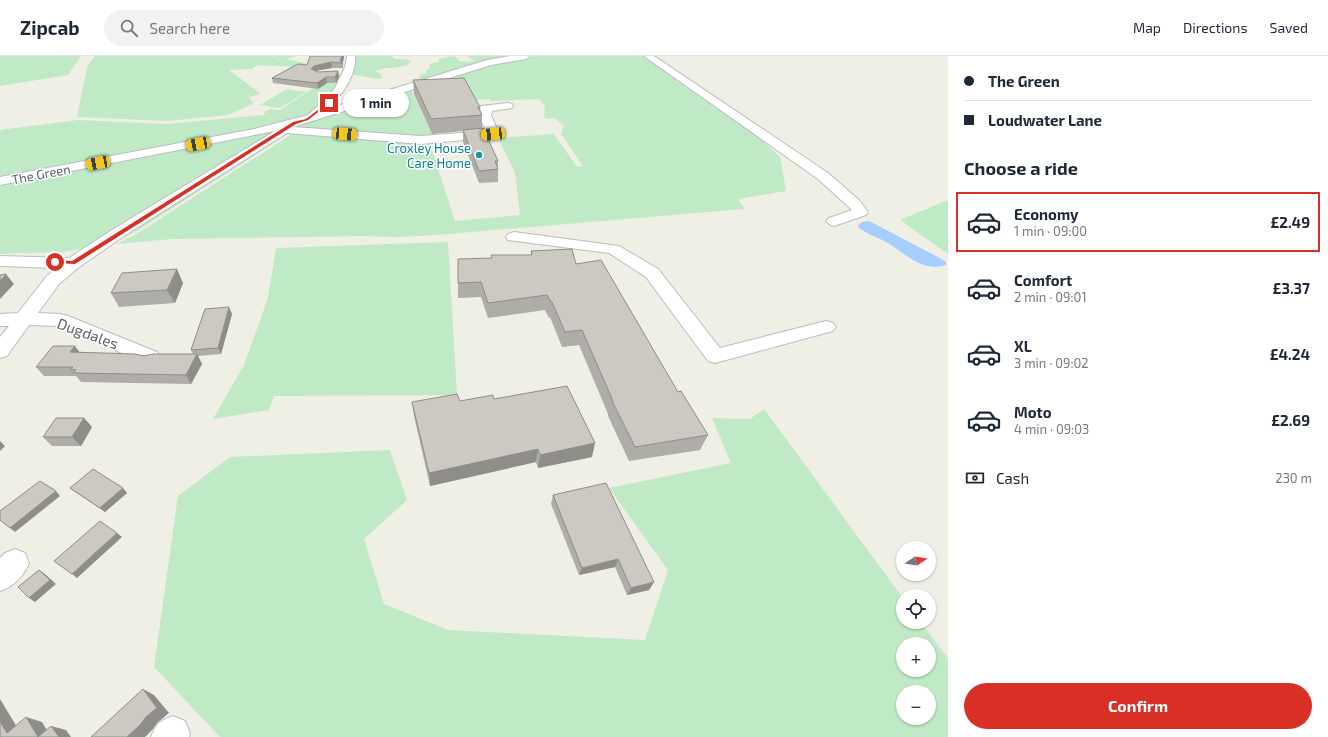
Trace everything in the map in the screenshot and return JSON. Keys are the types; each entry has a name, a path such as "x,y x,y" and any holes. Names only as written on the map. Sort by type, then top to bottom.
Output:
{"street":[{"path":"0,351 54,280 73,263 329,103 348,73 352,61 351,56"},
{"path":"296,124 490,62 526,56"},
{"path":"648,56 823,176 854,203 861,212 834,222"},
{"path":"337,72 348,73"},
{"path":"332,98 364,102"},
{"path":"296,124 420,140 493,134 485,115 485,108 508,106"},
{"name":"The Green","path":"0,182 296,124"},
{"path":"514,237 613,250 652,273 715,356 826,327"},
{"path":"0,261 73,263"},
{"name":"Dugdales","path":"0,320 61,320 150,357"}],"green space":[{"path":"0,56 81,56 68,75 0,86"},
{"path":"95,56 269,56 285,60 272,56 296,56 287,59 309,65 300,67 257,65 252,69 229,70 261,94 248,97 254,103 228,115 167,121 77,117 87,67"},
{"path":"354,56 392,56 395,59 406,59 411,62 407,65 385,68 376,71 382,75 382,78 378,79 349,74 352,60 355,59"},
{"path":"454,56 459,59 458,61 472,62 473,60 467,56 525,56 416,81 420,78 420,75 427,73 425,71 431,67 428,66 432,63 439,62 439,59"},
{"path":"535,56 645,56 733,115 780,157 786,191 738,199 745,209 436,235 397,237 362,236 172,239 116,244 135,235 295,132 429,141 455,221 520,215 515,173 498,138 554,134 577,167 583,166 561,134 564,126 555,118 546,119 544,117 545,106 539,99 490,101 489,99 471,100 454,76 490,64"},
{"path":"336,73 341,75 342,78 331,94 315,110 296,120 249,131 0,179 0,130 78,120 166,124 264,115 265,112 270,109 280,110"},
{"path":"287,89 306,92 280,108 260,105"},
{"path":"411,89 433,137 296,129 296,126"},
{"path":"269,129 278,131 85,248 64,252 0,254 0,182"},
{"path":"294,130 137,231 116,241 287,132"},
{"path":"948,200 948,254 900,220"},
{"path":"448,242 457,395 274,396 269,410 213,419 244,365 268,298 276,248"},
{"path":"764,409 896,589 896,629 926,629 932,637 896,637 896,677 936,677 936,643 948,659 948,737 220,737 154,667 178,496 230,457 390,450 407,500 364,539 384,604 448,630 645,640 668,570 609,488 731,463 712,418 750,419"}],"water":[{"path":"869,221 940,258 946,262 946,265 937,267 920,264 881,239 859,228 858,225 862,222"}],"building":[{"path":"310,56 342,56 340,61 342,61 342,63 331,62 314,66 311,69 318,72 338,71 335,77 326,77 317,83 272,78 298,64 307,65"},
{"path":"464,78 480,107 478,107 482,115 431,119 413,80"},
{"path":"483,128 498,161 495,161 498,169 479,171 463,130"},
{"path":"572,249 576,264 601,260 678,392 681,391 708,435 635,447 612,401 582,330 565,332 552,302 547,295 488,303 481,282 458,283 458,259 492,258 491,255 532,255 531,251"},
{"path":"177,269 167,290 111,293 122,273"},
{"path":"6,274 0,281 0,275"},
{"path":"229,307 218,348 191,350 205,309"},
{"path":"53,346 75,346 70,352 135,354 144,356 152,354 197,354 186,375 73,373 76,370 71,369 73,367 36,367"},
{"path":"567,386 595,443 540,455 538,449 429,473 412,402 457,394 460,401 493,395 494,399"},
{"path":"56,418 84,418 72,437 43,437"},
{"path":"93,469 123,488 100,508 70,488"},
{"path":"40,481 56,491 10,528 0,520 0,511"},
{"path":"606,483 654,582 631,588 618,559 582,568 553,495"},
{"path":"100,521 117,533 72,574 54,561"},
{"path":"39,570 50,580 29,598 18,587"},
{"path":"143,689 157,708 127,737 91,737"},
{"path":"26,717 38,737 0,737 0,722 7,733"},
{"path":"51,726 59,737 38,737"}],"place":[{"name":"Croxley House Care Home","path":"479,155"}],"route":[{"path":"55,262 73,263 118,233 295,123 307,119 329,103"}]}
